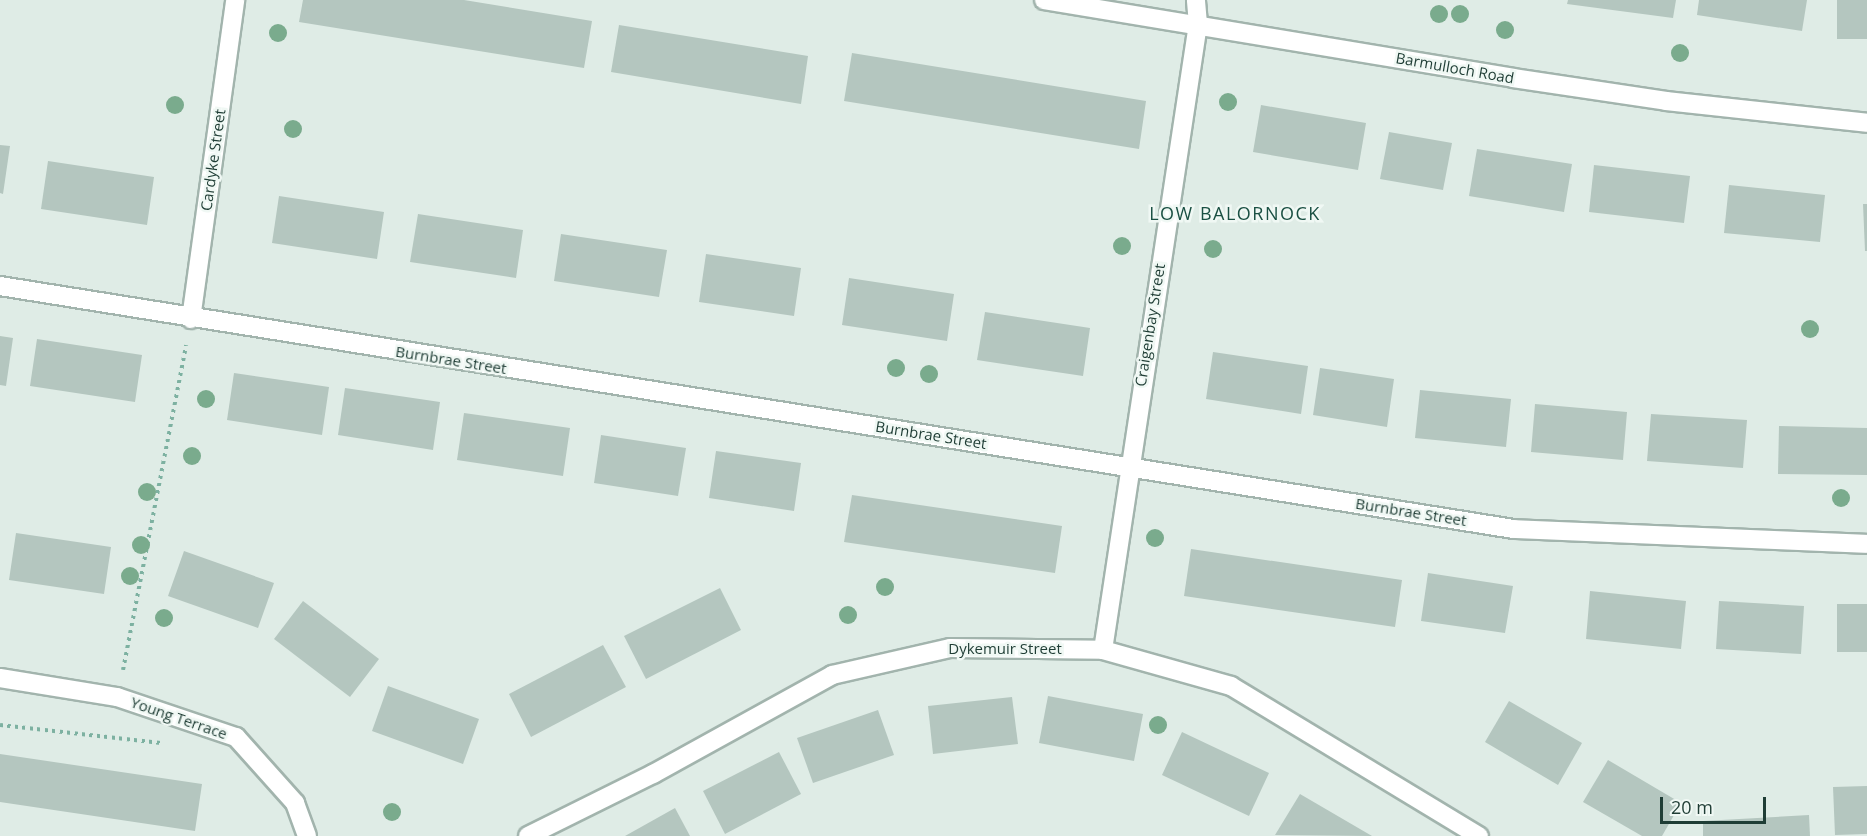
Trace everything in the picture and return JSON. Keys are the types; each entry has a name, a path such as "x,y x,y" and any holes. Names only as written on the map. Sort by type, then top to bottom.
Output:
{"street":[{"name":"Cardyke Street","path":"191,319 236,0"},
{"name":"Barmulloch Road","path":"1044,0 1560,85 1867,123"},
{"name":"Craigenbay Street","path":"1103,650 1128,466 1198,24 1196,0"},
{"name":"Burnbrae Street","path":"0,286 191,319 1128,466 1513,529 1867,544"},
{"name":"Dykemuir Street","path":"528,836 653,774 832,675 950,648 1103,650 1230,686 1479,836"},
{"name":"Young Terrace","path":"0,678 117,697 236,737 295,803 307,836"}],"path":[{"path":"117,697 191,319"},
{"path":"0,725 166,743"}],"building":[{"path":"303,0 464,0 592,21 584,68 299,22"},
{"path":"1568,0 1676,0 1673,18 1567,4"},
{"path":"1699,0 1807,0 1802,31 1697,15"},
{"path":"1837,0 1867,0 1867,39 1837,39"},
{"path":"619,25 808,56 801,104 611,72"},
{"path":"852,53 1146,101 1139,149 844,101"},
{"path":"1261,105 1366,123 1358,170 1253,152"},
{"path":"1389,132 1452,143 1443,190 1380,179"},
{"path":"0,145 10,146 3,194 0,193"},
{"path":"1477,149 1572,164 1564,212 1469,196"},
{"path":"48,161 154,177 147,225 41,209"},
{"path":"1594,165 1690,176 1684,223 1589,212"},
{"path":"1729,185 1825,195 1820,242 1724,233"},
{"path":"279,196 384,212 377,259 272,243"},
{"path":"1863,204 1867,204 1867,251 1865,251"},
{"path":"418,214 523,230 516,278 410,262"},
{"path":"561,234 667,250 659,297 554,281"},
{"path":"706,254 801,268 794,316 699,302"},
{"path":"849,278 954,294 947,341 842,325"},
{"path":"985,312 1090,328 1083,376 977,360"},
{"path":"0,336 13,338 6,386 0,385"},
{"path":"37,339 142,355 135,402 30,386"},
{"path":"1213,352 1308,366 1301,414 1206,399"},
{"path":"1320,368 1394,379 1387,427 1313,415"},
{"path":"234,373 329,387 322,435 227,420"},
{"path":"345,388 440,402 433,450 338,435"},
{"path":"1420,390 1511,399 1506,447 1415,438"},
{"path":"1535,404 1627,412 1623,460 1531,452"},
{"path":"464,413 570,428 563,476 457,460"},
{"path":"1651,414 1747,420 1743,468 1647,461"},
{"path":"1779,426 1867,428 1867,475 1778,474"},
{"path":"601,435 686,448 678,496 594,483"},
{"path":"716,451 801,463 794,511 709,498"},
{"path":"852,495 1062,526 1055,573 844,542"},
{"path":"16,533 111,547 104,594 9,580"},
{"path":"1191,549 1402,580 1395,627 1184,596"},
{"path":"184,551 274,583 258,628 168,596"},
{"path":"1428,573 1513,586 1505,633 1421,621"},
{"path":"720,588 741,630 646,679 624,636"},
{"path":"1590,591 1686,601 1681,649 1586,639"},
{"path":"303,601 379,659 350,697 274,639"},
{"path":"1719,601 1804,606 1801,654 1716,649"},
{"path":"1837,604 1867,604 1867,652 1837,652"},
{"path":"603,645 626,687 531,737 509,694"},
{"path":"388,686 479,719 463,764 372,731"},
{"path":"1048,696 1143,714 1134,761 1039,743"},
{"path":"1012,697 1018,744 933,754 928,706"},
{"path":"1509,701 1582,743 1558,785 1485,742"},
{"path":"878,710 894,755 813,783 797,738"},
{"path":"1182,732 1269,773 1249,816 1162,775"},
{"path":"779,752 801,794 725,834 703,791"},
{"path":"0,754 202,784 195,831 0,802"},
{"path":"1608,760 1681,803 1662,836 1642,836 1583,802"},
{"path":"1867,786 1867,834 1835,835 1833,787"},
{"path":"1300,794 1372,836 1275,835"},
{"path":"675,808 690,836 625,836"},
{"path":"1809,815 1810,836 1703,836 1703,821"}],"district":[{"name":"LOW BALORNOCK","path":"1235,213"}]}
